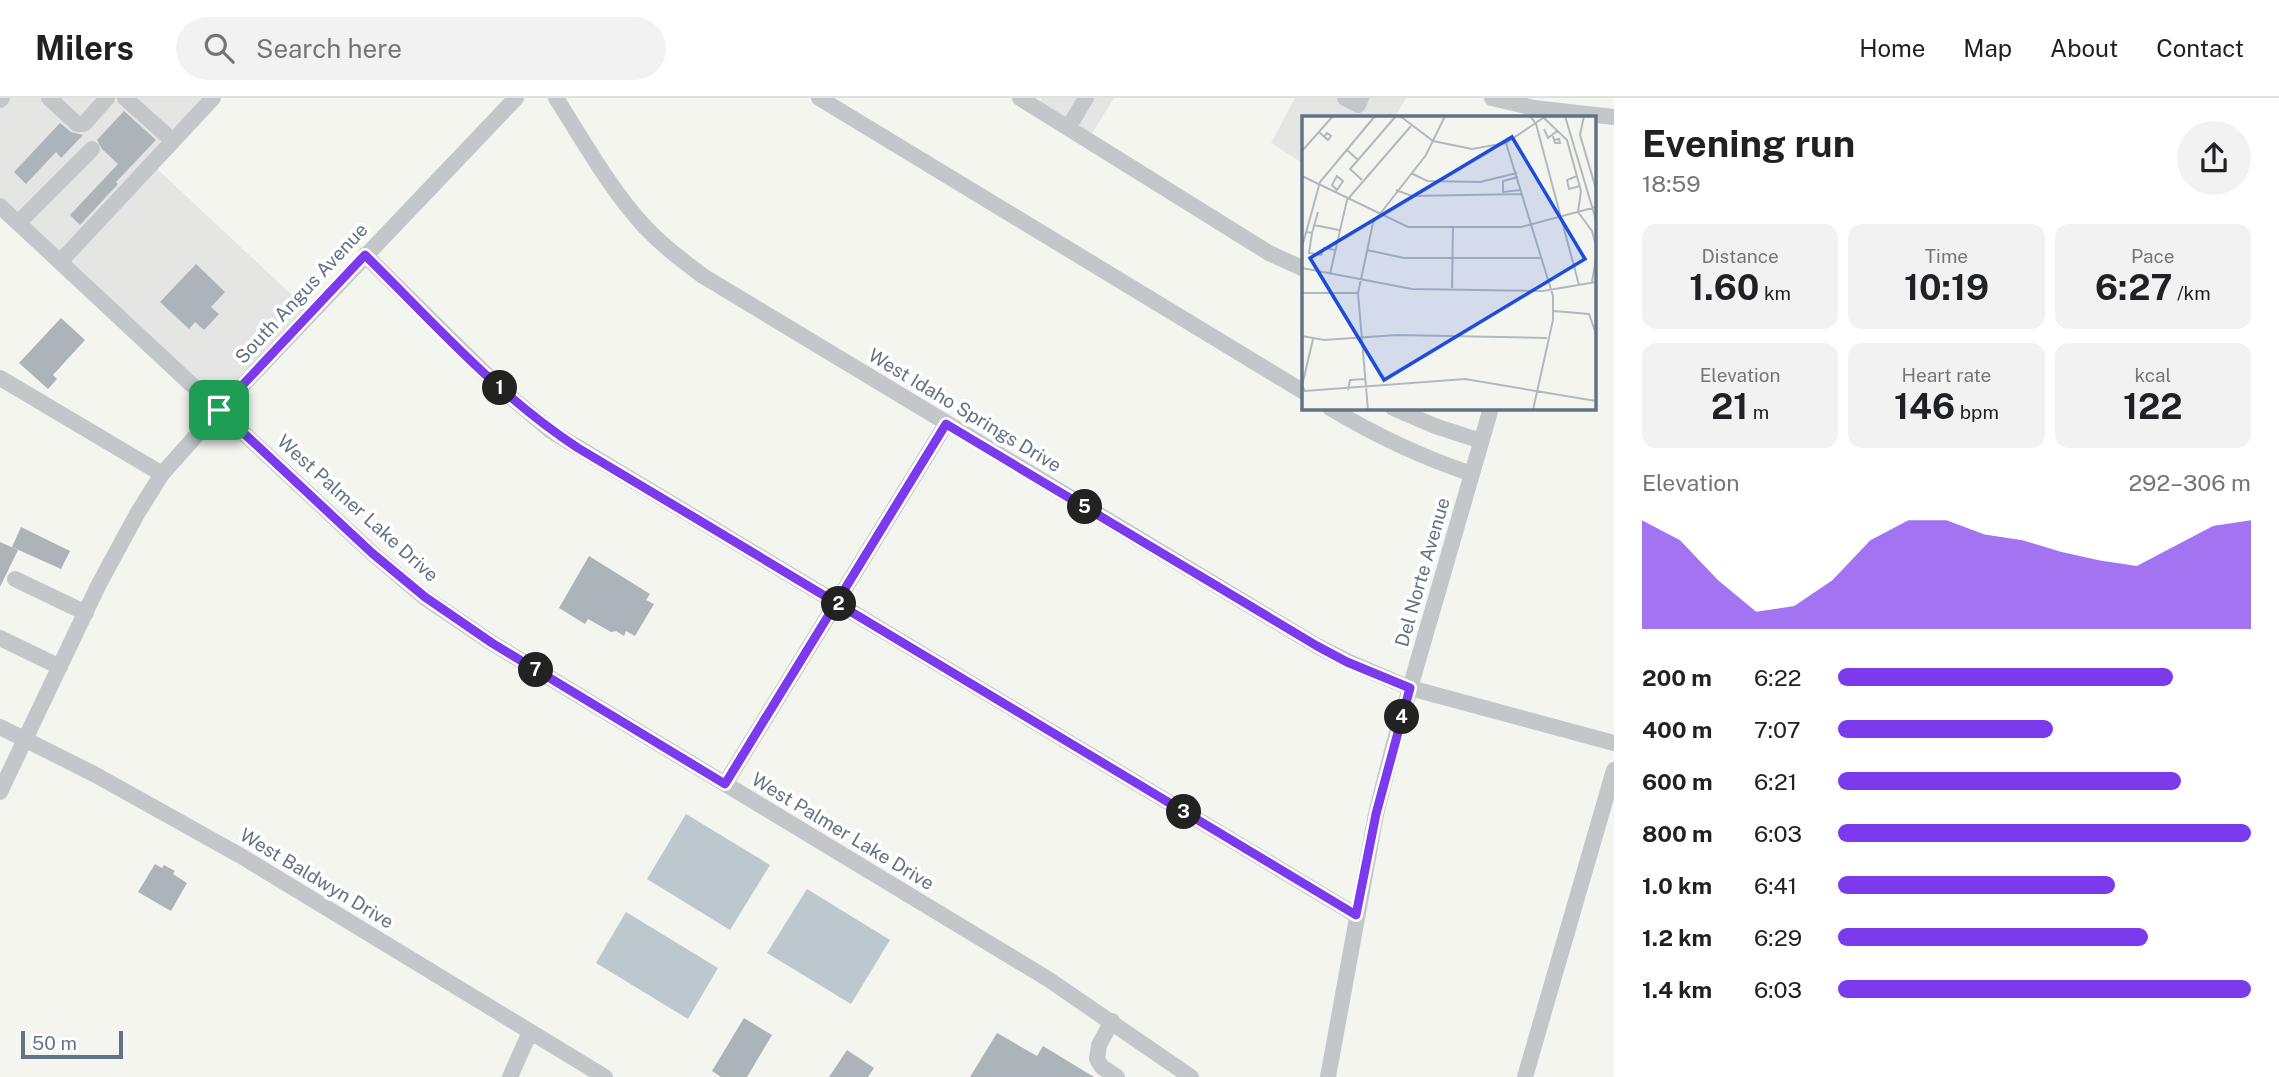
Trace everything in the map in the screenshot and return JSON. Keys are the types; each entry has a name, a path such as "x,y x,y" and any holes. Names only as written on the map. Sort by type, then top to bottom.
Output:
{"street":[{"path":"49,98 77,124 84,124 107,98"},
{"path":"125,98 173,141"},
{"path":"60,262 213,98"},
{"name":"South Angus Avenue","path":"0,792 118,548 162,474 219,410 516,98"},
{"name":"West Idaho Springs Drive","path":"556,98 630,209 666,248 703,276 1347,662 1410,688 1614,743"},
{"path":"819,98 1302,391"},
{"path":"1020,98 1269,253 1302,268"},
{"path":"1068,128 1086,98"},
{"path":"1345,98 1358,105 1361,98"},
{"path":"1492,98 1556,114 1595,116"},
{"path":"1596,116 1614,117"},
{"path":"19,223 92,149"},
{"name":"West Palmer Lake Drive","path":"0,206 372,553 425,597 492,643 1048,979 1112,1021 1173,1072 1191,1077"},
{"path":"365,255 500,388 551,431 1356,915"},
{"path":"0,378 162,474"},
{"path":"1334,410 1385,439 1472,474"},
{"path":"1398,410 1481,441"},
{"name":"Del Norte Avenue","path":"1328,1077 1376,814 1490,410"},
{"path":"725,784 946,424"},
{"path":"16,579 86,613"},
{"path":"0,638 60,667"},
{"name":"West Baldwyn Drive","path":"0,727 94,774 241,856 605,1077"},
{"path":"1525,1077 1614,771"},
{"path":"1112,1021 1099,1045 1097,1059 1102,1067 1117,1077"},
{"path":"510,1077 530,1032"}],"shaded area":[{"path":"0,98 213,98 152,164 311,313 219,410 0,206"},
{"path":"1042,98 1114,98 1091,135 1039,104"},
{"path":"1295,98 1406,98 1396,116 1302,116 1302,163 1271,143"},
{"path":"686,814 770,865 730,930 647,879"},
{"path":"807,889 890,940 851,1004 767,953"},
{"path":"626,912 718,968 688,1019 596,963"}],"building":[{"path":"124,111 156,140 80,225 70,215 118,164 102,149 97,140"},
{"path":"60,123 71,132 83,135 61,158 56,152 26,184 14,172"},
{"path":"196,264 225,292 211,307 219,314 204,330 195,322 189,329 160,302"},
{"path":"61,318 85,340 53,375 57,379 48,389 19,363"},
{"path":"21,527 70,551 61,569 12,547"},
{"path":"0,542 18,550 0,587"},
{"path":"589,556 650,594 646,600 654,604 635,636 626,631 624,636 616,631 611,632 588,619 585,624 559,608"},
{"path":"155,864 175,871 173,874 187,883 171,911 138,892"},
{"path":"744,1018 772,1035 747,1077 721,1077 712,1071"},
{"path":"997,1033 1037,1056 1043,1046 1094,1077 970,1077"},
{"path":"847,1050 874,1068 868,1077 829,1077"}],"route":[{"path":"219,410 365,255 500,388 551,431 578,448 837,603 1012,709 1356,915 1376,814 1410,688 1347,662 1317,646 946,424 837,603 725,784 492,643 425,597 372,553 219,410"}]}
